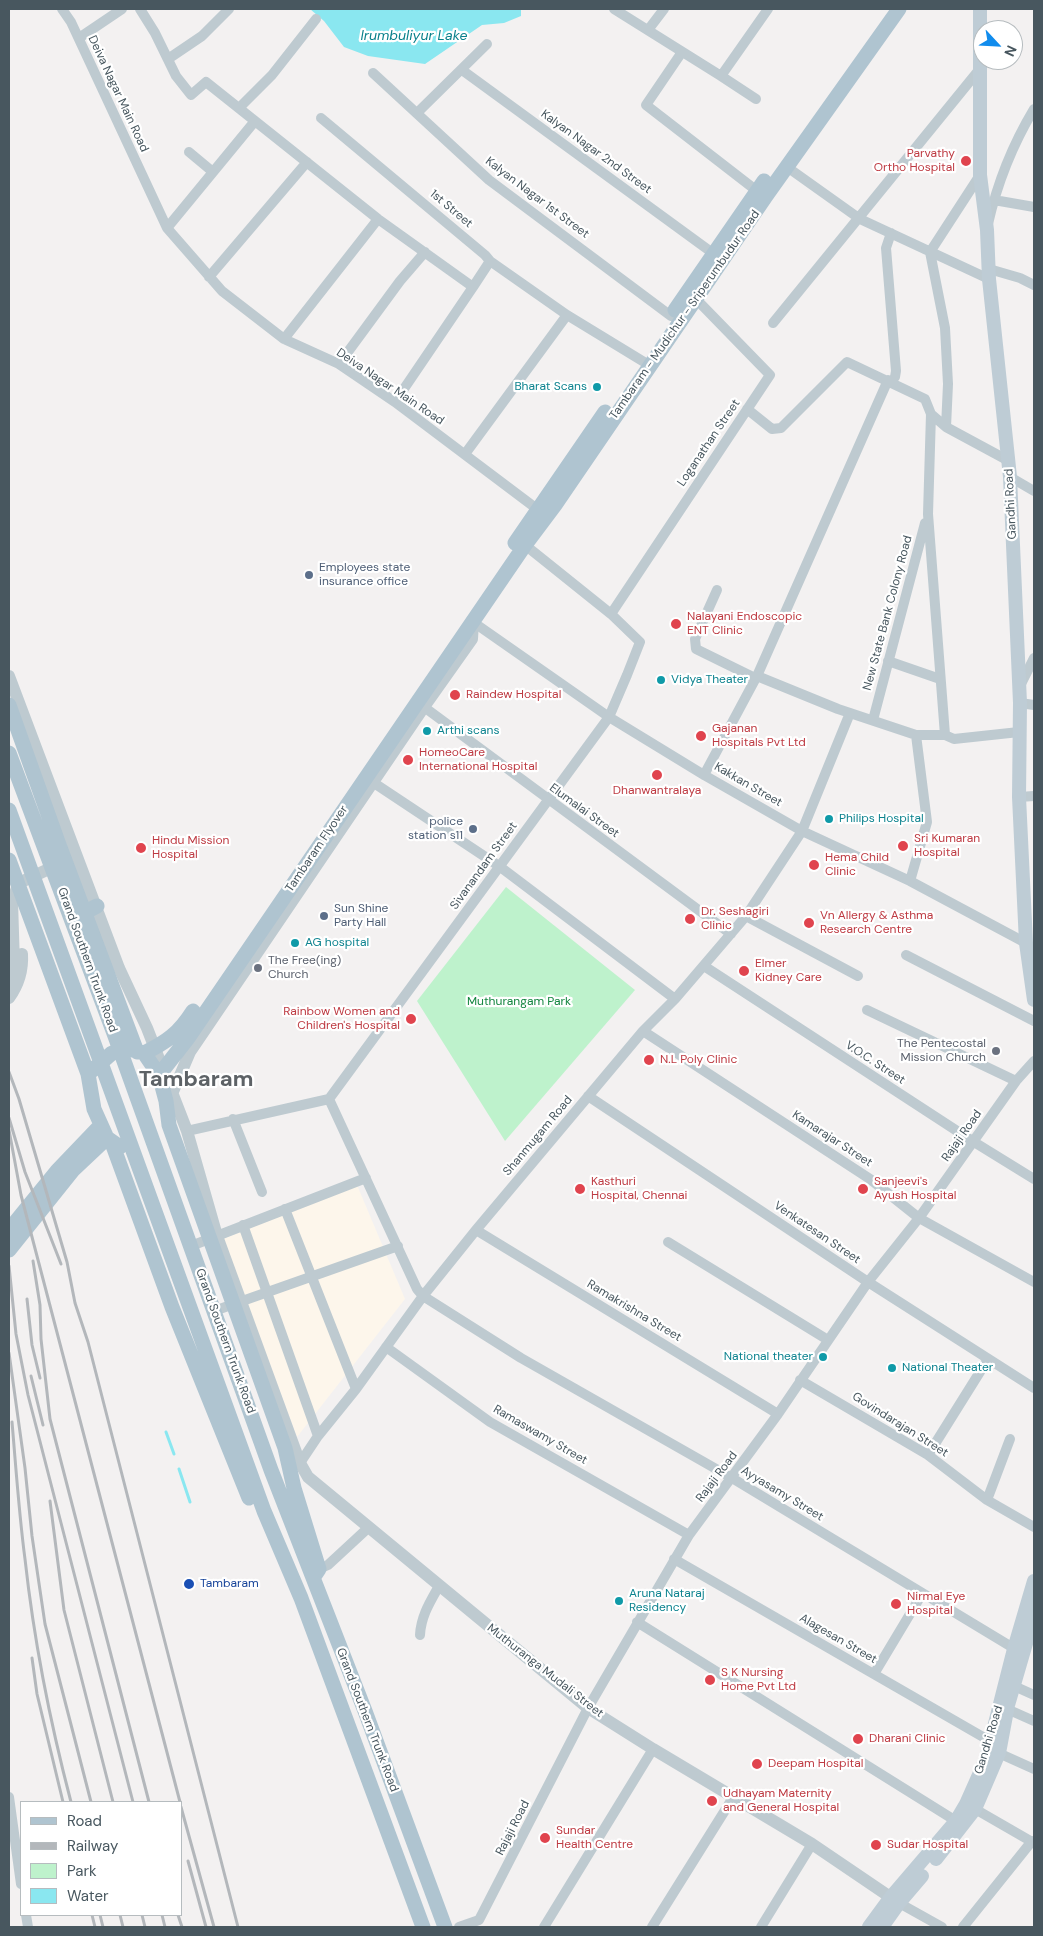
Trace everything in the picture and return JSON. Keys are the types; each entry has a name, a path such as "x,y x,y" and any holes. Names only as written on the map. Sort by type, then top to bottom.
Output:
{"main road":[{"name":"Tambaram - Mudichur - Sriperumbudur Road","path":"465,625 555,505 645,363 671,316 757,191 887,9"},
{"name":"Tambaram - Mudichur - Sriperumbudur Road","path":"465,625 537,509 645,363 696,299 899,9"},
{"name":"Gandhi Road","path":"979,70 980,174 1009,460 1020,703 1019,797 1026,943 1034,1000"},
{"name":"Tambaram Flyover","path":"141,1052 165,1043 182,1028 465,625"},
{"name":"Tambaram Flyover","path":"159,1075 188,1038 465,625"},
{"path":"9,705 61,851 141,1052 159,1075 166,1101 169,1125 285,1448 316,1574"},
{"name":"Grand Southern Trunk Road","path":"9,753 72,918 214,1311 316,1574 445,1927"},
{"name":"Grand Southern Trunk Road","path":"9,810 264,1511 301,1598 423,1927"},
{"path":"9,860 88,1074 94,1109 107,1135 172,1307 248,1496 254,1508 264,1511"},
{"path":"72,918 97,906"},
{"path":"88,1074 112,1053 128,1049 141,1052"},
{"path":"107,1135 126,1150 146,1149 160,1140 169,1125"},
{"path":"9,1230 57,1170 107,1135"},
{"path":"9,1250 73,1170 107,1135"},
{"name":"Gandhi Road","path":"869,1927 950,1843 975,1809 1018,1651 1034,1581"},
{"name":"Gandhi Road","path":"882,1927 895,1900 956,1821 966,1804 1007,1710 1014,1686 1018,1651 1034,1620"}],"street":[{"name":"Deiva Nagar Main Road","path":"62,9 79,38 166,228 222,291 284,339 339,364 395,402 537,509"},
{"path":"79,38 122,9"},
{"path":"140,9 176,76 191,95 206,82 378,218 473,287"},
{"path":"168,59 202,36 229,9"},
{"path":"614,9 756,99"},
{"path":"648,30 664,9"},
{"path":"721,76 768,9"},
{"path":"239,108 272,75 316,19"},
{"path":"417,113 487,44"},
{"path":"682,52 646,106 757,191"},
{"name":"Kalyan Nagar 2nd Street","path":"462,70 714,254"},
{"path":"774,323 979,70"},
{"name":"Kalyan Nagar 1st Street","path":"373,72 490,180 671,316"},
{"path":"987,230 994,200 1020,132 1034,109"},
{"name":"1st Street","path":"321,118 486,254 490,261 567,315 645,363"},
{"path":"166,228 255,121"},
{"path":"189,152 213,172"},
{"path":"209,277 307,162"},
{"path":"787,167 860,218 930,252 989,274 1020,278 1034,285"},
{"path":"946,427 948,384 945,328 930,252 980,174"},
{"path":"994,200 1034,207"},
{"path":"284,339 378,218"},
{"path":"704,775 756,677 889,381 895,377 886,248 891,233"},
{"path":"339,364 400,281 424,252"},
{"path":"395,402 490,261"},
{"name":"Loganathan Street","path":"611,614 770,375 696,299"},
{"path":"465,454 567,315"},
{"path":"747,408 772,429 781,428 847,362 925,399 930,414 928,514 945,734"},
{"path":"930,414 946,427 1009,460"},
{"path":"1010,477 1034,491"},
{"name":"New State Bank Colony Road","path":"872,720 928,514"},
{"name":"Sivanandam Street","path":"329,1099 608,717 640,642 611,614 525,545"},
{"path":"716,590 695,639 696,649 756,677 850,713 916,735 945,734 954,739 1019,732"},
{"path":"172,1094 190,1052 472,639 465,625"},
{"name":"Kakkan Street","path":"465,625 608,717 704,775 802,830 910,881 1026,943"},
{"path":"1019,688 1034,658"},
{"path":"888,661 940,678"},
{"name":"Muthuranga Mudali Street","path":"9,676 119,968 147,1028 187,1131 217,1236 300,1463 308,1477 588,1708 812,1844 895,1900"},
{"path":"1020,703 1034,705"},
{"name":"Elumalai Street","path":"424,707 731,934"},
{"name":"Shanmugam Road","path":"300,1463 318,1436 356,1389 423,1296 476,1230 643,1031 675,999 746,916 802,830 850,713"},
{"path":"910,881 927,822 916,735"},
{"path":"374,782 499,866 675,999"},
{"path":"1019,797 1034,796"},
{"path":"9,979 14,965 12,901 18,883 53,867"},
{"path":"9,998 16,989 22,972 19,908 21,904 40,893"},
{"path":"746,916 858,976"},
{"path":"906,955 1034,1021"},
{"name":"V.O.C. Street","path":"704,966 1034,1179"},
{"path":"867,1010 1016,1081"},
{"name":"Kamarajar Street","path":"643,1031 870,1178 920,1218 1034,1282"},
{"name":"Rajaji Road","path":"459,1927 479,1920 588,1708 689,1535 778,1414 868,1282 920,1218 1016,1081 1034,1061"},
{"name":"Venkatesan Street","path":"588,1096 868,1282 1034,1388"},
{"path":"187,1131 233,1119 329,1099 417,1288 423,1296"},
{"path":"233,1119 262,1192"},
{"path":"191,1246 366,1178"},
{"path":"285,1209 356,1389"},
{"path":"243,1225 318,1436"},
{"name":"Ramakrishna Street","path":"476,1230 778,1414"},
{"path":"668,1242 828,1340"},
{"path":"214,1311 398,1246"},
{"name":"Ayyasamy Street","path":"423,1296 521,1358 732,1478 1018,1651"},
{"name":"Ramaswamy Street","path":"386,1347 490,1422 689,1535"},
{"path":"928,1455 988,1359"},
{"name":"Govindarajan Street","path":"800,1380 928,1455 986,1500 1034,1527"},
{"path":"986,1500 1010,1439"},
{"path":"316,1574 368,1528"},
{"name":"Alagesan Street","path":"674,1559 874,1674 992,1748 1034,1769"},
{"path":"420,1635 420,1626 425,1611 439,1586"},
{"path":"874,1674 922,1594"},
{"path":"637,1622 956,1821"},
{"path":"1014,1686 1034,1695"},
{"path":"1007,1710 1034,1720"},
{"path":"544,1927 654,1749"},
{"path":"652,1927 734,1796"},
{"path":"9,1797 20,1877"},
{"path":"963,1927 1033,1842 975,1809"},
{"path":"760,1927 812,1844"},
{"path":"895,1900 942,1927"}],"shaded area":[{"path":"357,1185 405,1299 297,1437 223,1239"}],"green space":[{"name":"Muthurangam Park","path":"506,887 635,990 505,1141 417,1001"}],"water":[{"name":"Irumbuliyur Lake","path":"310,9 521,9 521,16 504,23 482,25 425,64 368,56 344,47 324,21"}],"waterway":[{"path":"166,1432 174,1454"},
{"path":"179,1469 190,1502"}],"railway":[{"path":"9,1072 19,1099 67,1262 75,1303 88,1342 238,1927"},
{"path":"9,1118 25,1172 61,1264"},
{"path":"9,1130 21,1195 180,1801"},
{"path":"33,1261 40,1305 41,1339 50,1419 149,1801"},
{"path":"9,1266 16,1334 28,1395 133,1801"},
{"path":"27,1299 32,1345 40,1378"},
{"path":"9,1353 45,1624 91,1801"},
{"path":"31,1376 43,1425"},
{"path":"12,1422 21,1525 33,1620 56,1742 71,1801"},
{"path":"50,1501 64,1610 113,1801"},
{"path":"32,1658 37,1694 63,1801"},
{"path":"182,1811 214,1927"},
{"path":"188,1861 206,1927"},
{"path":"92,1916 95,1927"},
{"path":"100,1916 103,1927"},
{"path":"120,1916 123,1927"},
{"path":"142,1916 145,1927"},
{"path":"162,1916 165,1927"},
{"path":"178,1916 182,1927"}],"place":[{"name":"Parvathy Ortho Hospital","path":"966,161"},
{"name":"Bharat Scans","path":"597,387"},
{"name":"Employees state insurance office","path":"309,575"},
{"name":"Nalayani Endoscopic ENT Clinic","path":"676,624"},
{"name":"Vidya Theater","path":"661,680"},
{"name":"Raindew Hospital","path":"455,695"},
{"name":"Arthi scans","path":"427,731"},
{"name":"Gajanan Hospitals Pvt Ltd","path":"701,736"},
{"name":"HomeoCare International Hospital","path":"408,760"},
{"name":"Dhanwantralaya","path":"657,775"},
{"name":"Philips Hospital","path":"829,819"},
{"name":"police station s11","path":"473,829"},
{"name":"Sri Kumaran Hospital","path":"903,846"},
{"name":"Hindu Mission Hospital","path":"141,848"},
{"name":"Hema Child Clinic","path":"814,865"},
{"name":"Sun Shine Party Hall","path":"324,916"},
{"name":"Dr. Seshagiri Clinic","path":"690,919"},
{"name":"Vn Allergy & Asthma Research Centre","path":"809,923"},
{"name":"AG hospital","path":"295,943"},
{"name":"The Free(ing) Church","path":"258,968"},
{"name":"Elmer Kidney Care","path":"744,971"},
{"name":"Rainbow Women and Children's Hospital","path":"411,1019"},
{"name":"The Pentecostal Mission Church","path":"996,1051"},
{"name":"N.L Poly Clinic","path":"649,1060"},
{"name":"Kasthuri Hospital, Chennai","path":"580,1189"},
{"name":"Sanjeevi's Ayush Hospital","path":"863,1189"},
{"name":"National theater","path":"823,1357"},
{"name":"National Theater","path":"892,1368"},
{"name":"Tambaram","path":"189,1584"},
{"name":"Aruna Nataraj Residency","path":"619,1601"},
{"name":"Nirmal Eye Hospital","path":"896,1604"},
{"name":"S K Nursing Home Pvt Ltd","path":"710,1680"},
{"name":"Dharani Clinic","path":"858,1739"},
{"name":"Deepam Hospital","path":"757,1764"},
{"name":"Udhayam Maternity and General Hospital","path":"712,1801"},
{"name":"Sundar Health Centre","path":"545,1838"},
{"name":"Sudar Hospital","path":"876,1845"}],"district":[{"name":"Tambaram","path":"196,1080"}]}
